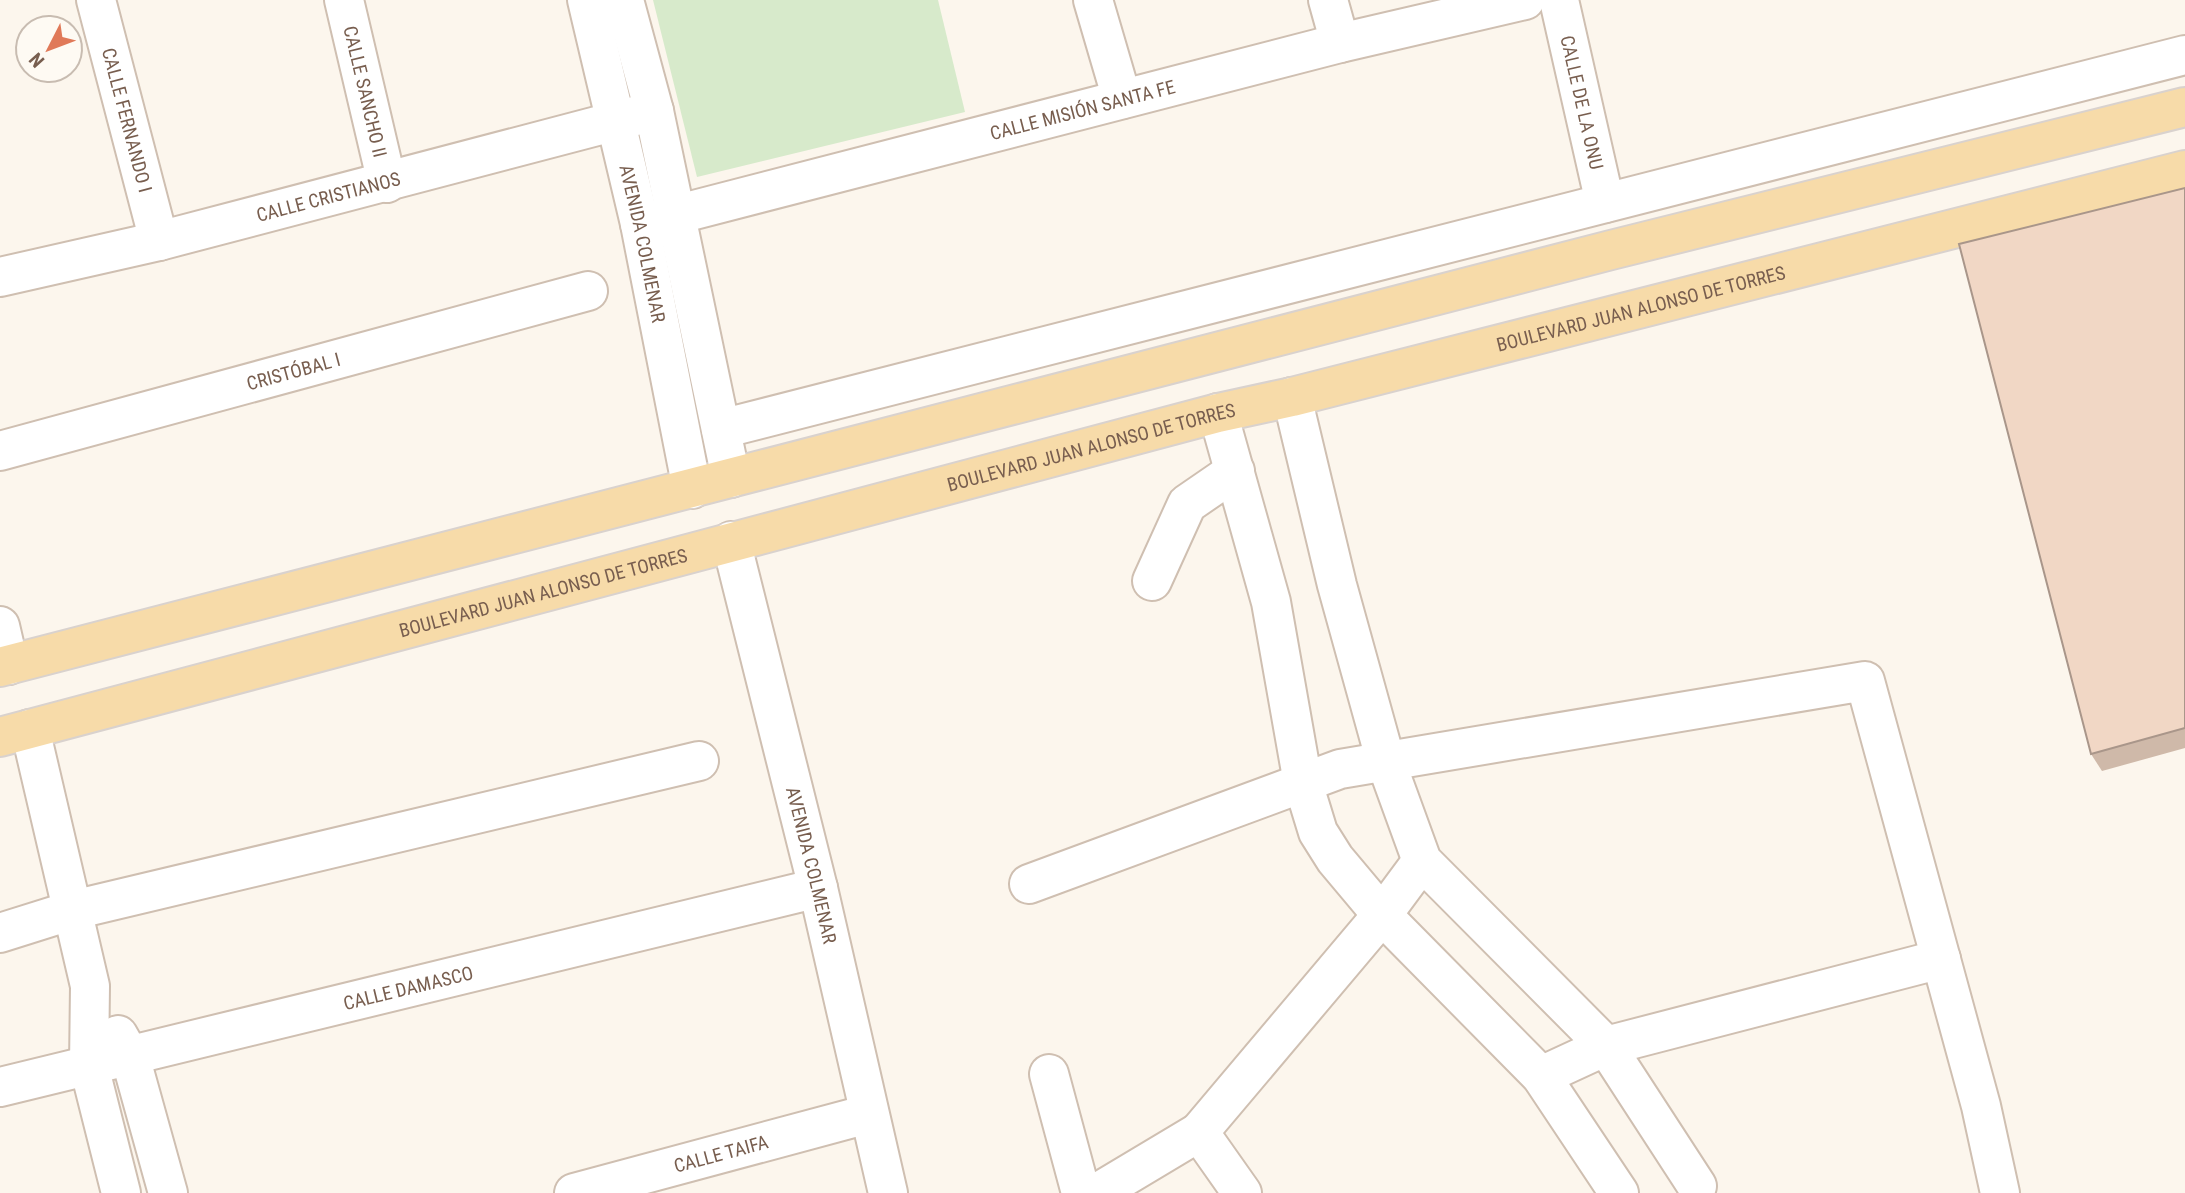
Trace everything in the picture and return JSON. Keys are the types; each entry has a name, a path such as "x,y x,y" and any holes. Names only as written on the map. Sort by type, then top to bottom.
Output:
{"main road":[{"path":"4,666 1611,250 2185,107"},
{"name":"BOULEVARD JUAN ALONSO DE TORRES","path":"15,733 1218,412 1292,397 2180,177"}],"street":[{"name":"CALLE FERNANDO I","path":"96,0 159,241"},
{"name":"CALLE SANCHO II","path":"344,0 387,183"},
{"name":"AVENIDA COLMENAR","path":"587,0 617,120 658,219 721,429 732,478"},
{"name":"AVENIDA COLMENAR","path":"624,0 654,111 658,219 692,489"},
{"path":"1093,0 1122,99"},
{"path":"1328,0 1340,43"},
{"name":"CALLE MISIÓN SANTA FE","path":"658,219 1340,43 1525,0"},
{"name":"CALLE DE LA ONU","path":"1559,0 1605,203"},
{"path":"721,429 2185,55"},
{"name":"CALLE CRISTIANOS","path":"0,277 159,241 654,111"},
{"name":"CRISTÓBAL I","path":"0,451 588,290"},
{"path":"1292,397 1337,585 1386,762 1422,861 1606,1046 1697,1186"},
{"path":"1218,412 1271,602 1303,783 1318,832 1335,859 1382,915 1541,1076 1619,1193"},
{"path":"1152,581 1187,504 1235,471"},
{"name":"AVENIDA COLMENAR","path":"730,541 817,888 888,1193"},
{"path":"0,626 4,666"},
{"path":"1029,884 1340,769 1865,681 1981,1106 2000,1193"},
{"path":"15,733 73,910 90,986 89,1066 121,1193"},
{"path":"0,933 73,910 699,761"},
{"path":"1097,1193 1199,1132 1382,915 1422,861"},
{"name":"CALLE DAMASCO","path":"0,1087 817,888"},
{"path":"1541,1076 1606,1046 1941,959"},
{"path":"90,986 130,1056 167,1193"},
{"path":"1049,1074 1082,1193"},
{"name":"CALLE TAIFA","path":"574,1193 868,1114"},
{"path":"1199,1132 1242,1193"}],"green space":[{"path":"653,0 938,0 965,112 697,177"}],"building":[{"path":"2185,188 2185,728 2091,754 1959,244"}]}
